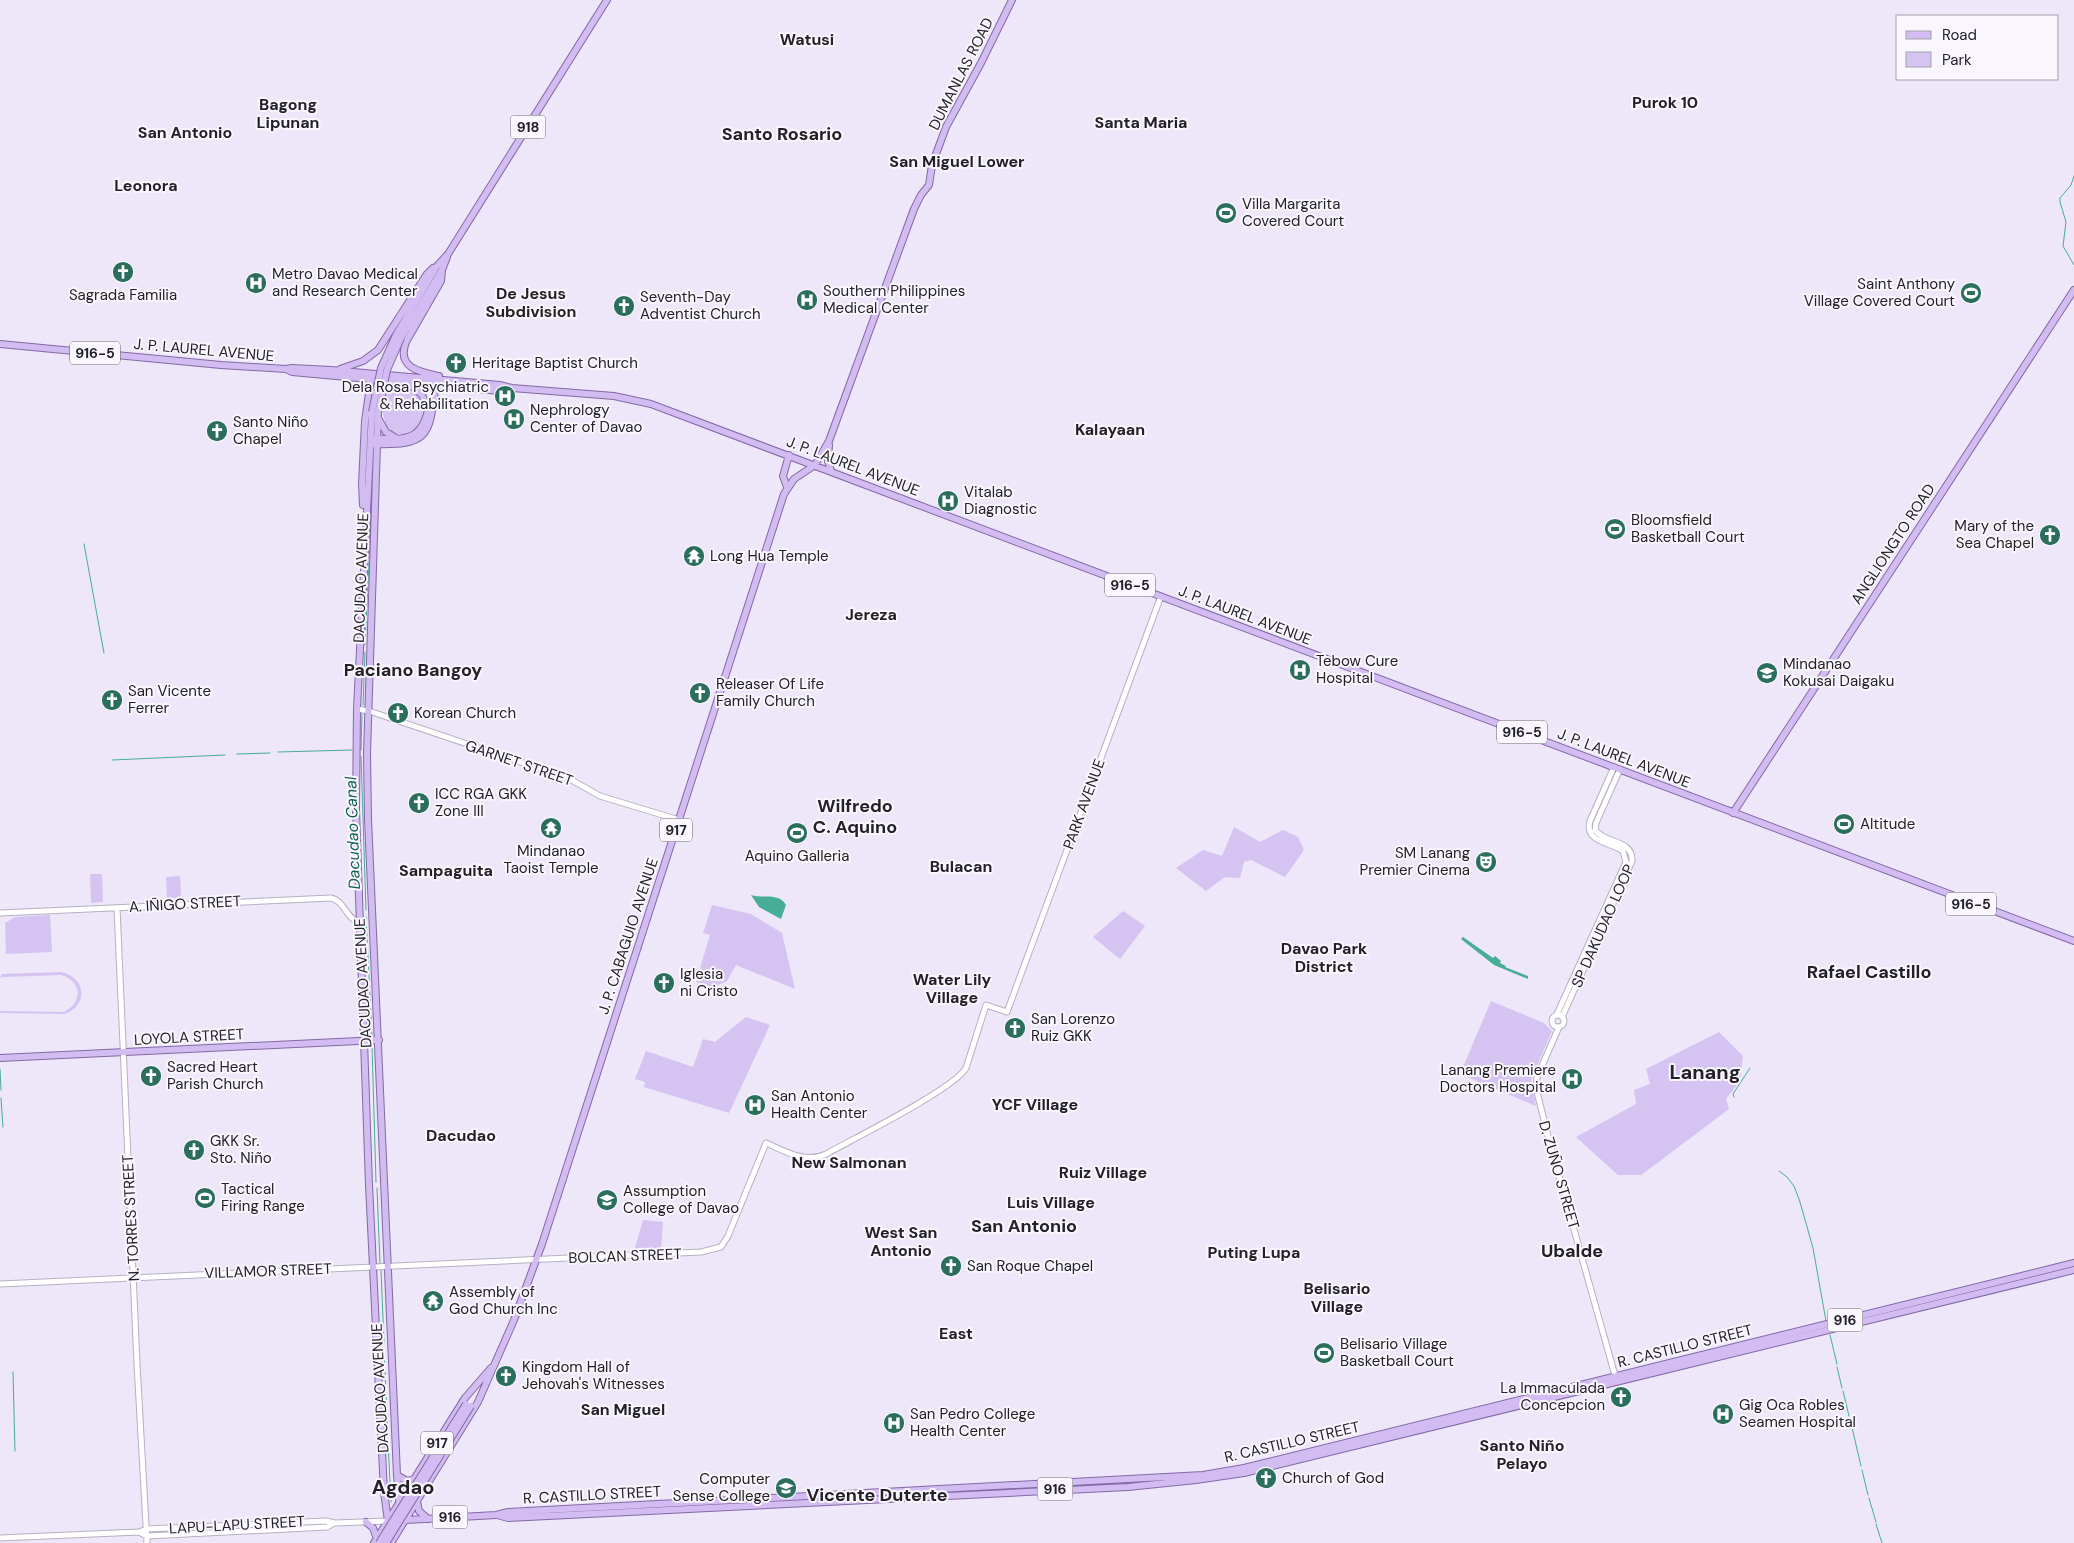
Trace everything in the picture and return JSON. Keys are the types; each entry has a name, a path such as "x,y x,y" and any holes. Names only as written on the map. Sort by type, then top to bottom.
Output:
{"main road":[{"name":"918","path":"373,441 381,368 439,268 607,0"},
{"name":"DUMANLAS ROAD","path":"815,465 829,442 914,209 929,185 932,166 946,127 981,63 1012,0"},
{"path":"336,370 363,361 378,350 427,274 439,268 441,281 406,342 404,355 408,364 415,370 465,382"},
{"name":"ANGLIONGTO ROAD","path":"1734,813 2074,290"},
{"name":"J. P. LAUREL AVENUE","path":"0,344 286,370 371,380 407,383 465,382 633,399 831,471 2074,941"},
{"name":"J. P. LAUREL AVENUE","path":"286,370 292,368 336,370 435,382 451,387 500,391 512,388"},
{"name":"DACUDAO AVENUE","path":"366,510 362,496 362,469 366,409 371,380"},
{"path":"373,441 412,442 422,437 430,424 435,382"},
{"path":"373,441 410,436 418,432 426,422 435,382"},
{"path":"407,383 422,395 428,411"},
{"path":"434,399 440,391 451,387"},
{"path":"376,414 386,432 397,438"},
{"name":"DACUDAO AVENUE","path":"373,441 366,510 355,772 369,1185 384,1500 388,1521"},
{"name":"DACUDAO AVENUE","path":"373,441 372,646 367,754 368,819 397,1475 399,1504 405,1520"},
{"path":"829,442 828,461 831,471"},
{"path":"788,455 783,476 787,487 796,477 815,465"},
{"name":"J. P. CABAGUIO AVENUE","path":"391,1543 474,1409 514,1320 536,1259 787,487"},
{"path":"360,646 372,646"},
{"name":"LOYOLA STREET","path":"0,1058 379,1040"},
{"name":"R. CASTILLO STREET","path":"1616,1379 2074,1263"},
{"name":"R. CASTILLO STREET","path":"405,1520 496,1515 508,1518 556,1512 1064,1486 1128,1487 1225,1476 1244,1473 1374,1438 1616,1379 2074,1270"},
{"name":"J. P. CABAGUIO AVENUE","path":"377,1542 414,1479 476,1383 492,1367"},
{"path":"386,1543 469,1405 476,1383"},
{"path":"377,1542 469,1405 485,1388"},
{"path":"381,1437 395,1437"},
{"path":"397,1475 407,1481 414,1479"},
{"path":"417,1501 419,1510 428,1518"},
{"name":"916","path":"388,1521 405,1520"},
{"path":"366,1522 373,1528 377,1542"}],"street":[{"name":"PARK AVENUE","path":"715,1250 721,1247 728,1236 766,1143 797,1156 808,1158 821,1156 960,1077 966,1068 986,1004 1008,1012 1161,596"},
{"name":"GARNET STREET","path":"357,709 369,711 568,778 600,796 679,820"},
{"name":"SP DAKUDAO LOOP","path":"1560,1016 1632,859 1626,847 1592,831 1590,821 1617,768"},
{"name":"A. IÑIGO STREET","path":"0,913 334,899 340,902 352,919 359,922"},
{"name":"N. TORRES STREET","path":"117,908 133,1277 148,1543"},
{"path":"1560,1016 1564,1022 1558,1027 1554,1026 1551,1022 1553,1017 1560,1016"},
{"name":"D. ZUÑO STREET","path":"1558,1027 1537,1077 1536,1088 1616,1379"},
{"name":"BOLCAN STREET","path":"536,1259 715,1250"},
{"name":"VILLAMOR STREET","path":"0,1284 536,1259"},
{"name":"LAPU-LAPU STREET","path":"0,1538 139,1532 146,1529 326,1520 334,1523"},
{"name":"LAPU-LAPU STREET","path":"139,1532 147,1536 388,1521"}],"green space":[{"path":"398,386 409,389 417,395 422,402 424,410 423,418 419,425 412,431 402,435 389,431 383,411 384,397 387,392 391,388"},
{"path":"1234,827 1260,842 1283,830 1298,837 1304,850 1285,877 1251,860 1244,862 1240,878 1225,877 1206,891 1176,868 1203,850 1222,856"},
{"path":"90,874 102,874 103,902 91,903"},
{"path":"180,876 181,898 167,898 166,877"},
{"path":"712,905 751,914 782,933 795,989 736,965 727,981 712,988 696,982 710,935 703,933"},
{"path":"1123,911 1145,926 1120,959 1093,937"},
{"path":"50,915 52,952 6,954 5,923 15,917"},
{"path":"61,972 76,979 80,985 81,998 73,1010 65,1014 0,1013 0,1011 64,1012 67,1010 74,1004 78,993 76,986 68,978 61,975 0,978 2,974"},
{"path":"1491,1001 1544,1023 1552,1031 1531,1080 1536,1106 1460,1074"},
{"path":"746,1017 770,1025 729,1113 644,1087 645,1082 635,1079 646,1051 693,1067 703,1039 715,1042"},
{"path":"1719,1032 1743,1056 1740,1081 1726,1099 1729,1109 1652,1167 1641,1175 1618,1175 1576,1137 1636,1104 1634,1090 1650,1084 1646,1069"},
{"path":"643,1220 663,1222 661,1250 634,1251"}],"shaded area":[{"path":"751,895 775,897 783,901 786,905 781,919 759,907"},
{"path":"1463,937 1493,958 1495,956 1505,967 1528,976 1528,979 1494,965 1461,939"}],"waterway":[{"path":"2074,176 2071,185 2060,198 2066,222 2063,246 2074,265"},
{"name":"Dacudao Canal","path":"365,645 372,500"},
{"path":"84,544 104,653"},
{"name":"Dacudao Canal","path":"363,705 365,652"},
{"name":"Dacudao Canal","path":"361,750 362,714"},
{"path":"278,752 352,750"},
{"path":"237,754 270,753"},
{"path":"112,760 225,755"},
{"name":"Dacudao Canal","path":"361,756 366,910"},
{"name":"Dacudao Canal","path":"366,917 372,1036"},
{"name":"Dacudao Canal","path":"372,1045 376,1182"},
{"path":"1734,1097 1733,1094 1750,1068"},
{"path":"0,1069 1,1090"},
{"path":"1,1098 3,1127"},
{"path":"1779,1171 1794,1186 1800,1202 1813,1248 1826,1321"},
{"name":"Dacudao Canal","path":"377,1188 380,1264"},
{"name":"Dacudao Canal","path":"381,1269 384,1344"},
{"path":"1830,1335 1837,1364"},
{"name":"Dacudao Canal","path":"384,1352 388,1435"},
{"path":"1837,1367 1842,1388"},
{"path":"13,1372 15,1451"},
{"path":"1843,1391 1849,1416"},
{"path":"1850,1419 1861,1466"},
{"name":"Dacudao Canal","path":"388,1441 391,1502"},
{"path":"1862,1470 1868,1495"},
{"path":"1869,1498 1876,1522"},
{"path":"1876,1524 1882,1543"}],"place":[{"name":"Villa Margarita Covered Court","path":"1226,213"},
{"name":"Sagrada Familia","path":"123,272"},
{"name":"Metro Davao Medical and Research Center","path":"256,283"},
{"name":"Saint Anthony Village Covered Court","path":"1971,293"},
{"name":"Southern Philippines Medical Center","path":"807,300"},
{"name":"Seventh-Day Adventist Church","path":"624,306"},
{"name":"Heritage Baptist Church","path":"456,363"},
{"name":"Dela Rosa Psychiatric & Rehabilitation","path":"505,396"},
{"name":"Nephrology Center of Davao","path":"514,419"},
{"name":"Santo Niño Chapel","path":"217,431"},
{"name":"Vitalab Diagnostic","path":"948,501"},
{"name":"Bloomsfield Basketball Court","path":"1615,529"},
{"name":"Mary of the Sea Chapel","path":"2050,535"},
{"name":"Long Hua Temple","path":"694,556"},
{"name":"Tebow Cure Hospital","path":"1300,670"},
{"name":"Mindanao Kokusai Daigaku","path":"1767,673"},
{"name":"Releaser Of Life Family Church","path":"700,693"},
{"name":"San Vicente Ferrer","path":"112,700"},
{"name":"Korean Church","path":"398,713"},
{"name":"ICC RGA GKK Zone III","path":"419,803"},
{"name":"Altitude","path":"1844,824"},
{"name":"Mindanao Taoist Temple","path":"551,828"},
{"name":"Aquino Galleria","path":"797,833"},
{"name":"SM Lanang Premier Cinema","path":"1486,862"},
{"name":"Iglesia ni Cristo","path":"664,983"},
{"name":"San Lorenzo Ruiz GKK","path":"1015,1028"},
{"name":"Sacred Heart Parish Church","path":"151,1076"},
{"name":"Lanang Premiere Doctors Hospital","path":"1572,1079"},
{"name":"San Antonio Health Center","path":"755,1105"},
{"name":"GKK Sr. Sto. Niño","path":"194,1150"},
{"name":"Tactical Firing Range","path":"205,1198"},
{"name":"Assumption College of Davao","path":"607,1200"},
{"name":"San Roque Chapel","path":"951,1266"},
{"name":"Assembly of God Church Inc","path":"433,1301"},
{"name":"Belisario Village Basketball Court","path":"1324,1353"},
{"name":"Kingdom Hall of Jehovah's Witnesses","path":"506,1376"},
{"name":"La Immaculada Concepcion","path":"1621,1397"},
{"name":"Gig Oca Robles Seamen Hospital","path":"1723,1414"},
{"name":"San Pedro College Health Center","path":"894,1423"},
{"name":"Church of God","path":"1266,1478"},
{"name":"Computer Sense College","path":"786,1488"}],"district":[{"name":"Watusi","path":"807,39"},
{"name":"Purok 10","path":"1665,102"},
{"name":"Bagong Lipunan","path":"288,113"},
{"name":"Santa Maria","path":"1141,122"},
{"name":"San Antonio","path":"185,132"},
{"name":"Santo Rosario","path":"782,134"},
{"name":"San Miguel Lower","path":"957,161"},
{"name":"Leonora","path":"146,185"},
{"name":"De Jesus Subdivision","path":"531,302"},
{"name":"Kalayaan","path":"1110,429"},
{"name":"Jereza","path":"871,614"},
{"name":"Paciano Bangoy","path":"413,670"},
{"name":"Wilfredo C. Aquino","path":"855,816"},
{"name":"Bulacan","path":"961,866"},
{"name":"Sampaguita","path":"446,870"},
{"name":"Davao Park District","path":"1324,957"},
{"name":"Rafael Castillo","path":"1869,972"},
{"name":"Water Lily Village","path":"952,988"},
{"name":"Lanang","path":"1705,1072"},
{"name":"YCF Village","path":"1035,1104"},
{"name":"Dacudao","path":"461,1135"},
{"name":"New Salmonan","path":"849,1162"},
{"name":"Ruiz Village","path":"1103,1172"},
{"name":"Luis Village","path":"1051,1202"},
{"name":"San Antonio","path":"1024,1226"},
{"name":"West San Antonio","path":"901,1241"},
{"name":"Ubalde","path":"1572,1251"},
{"name":"Puting Lupa","path":"1254,1252"},
{"name":"Belisario Village","path":"1337,1297"},
{"name":"East","path":"956,1333"},
{"name":"San Miguel","path":"623,1409"},
{"name":"Santo Niño Pelayo","path":"1522,1454"},
{"name":"Agdao","path":"403,1487"},
{"name":"Vicente Duterte","path":"877,1495"}]}
